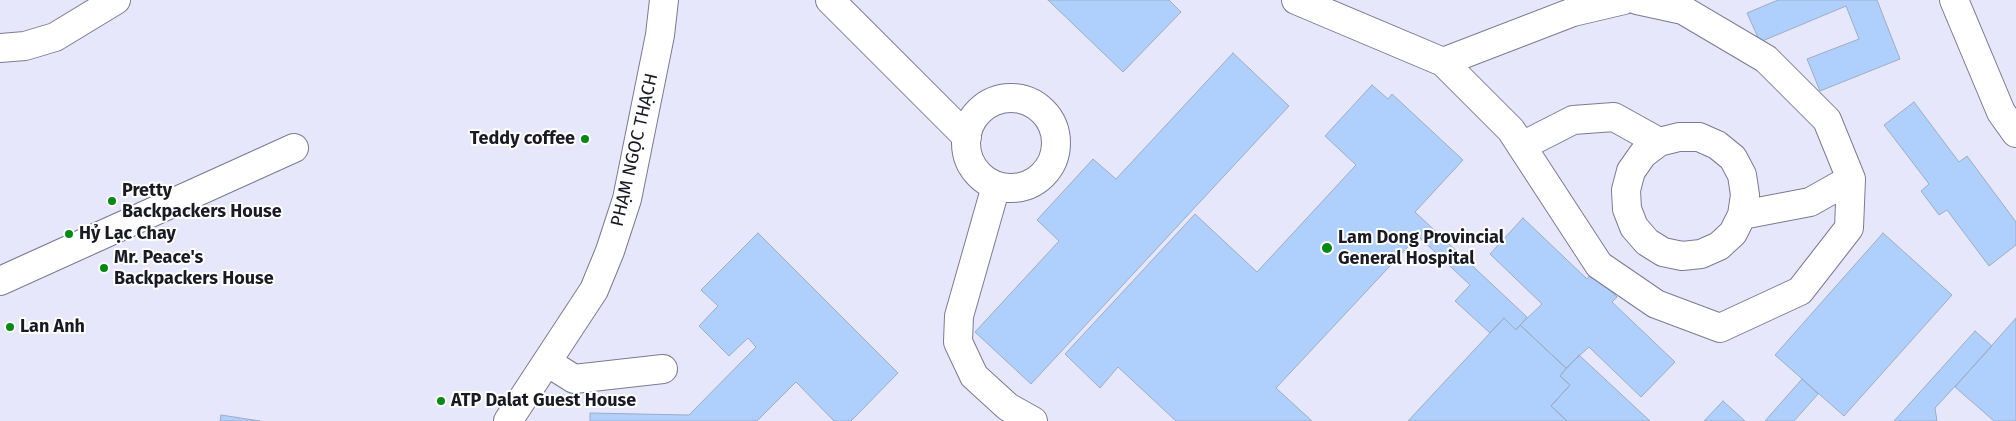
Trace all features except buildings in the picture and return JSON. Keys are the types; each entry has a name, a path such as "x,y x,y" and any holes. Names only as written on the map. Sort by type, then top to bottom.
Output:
{"street":[{"path":"0,48 25,46 55,37 116,0"},
{"name":"PHẠM NGỌC THẠCH","path":"508,421 594,290 610,251 627,199 660,35 664,0"},
{"path":"830,0 966,137"},
{"path":"1296,0 1443,62 1511,130 1600,265 1656,304 1720,328 1800,291 1849,228 1851,179 1827,120 1766,59 1683,5 1637,0"},
{"path":"1443,62 1573,12 1624,0"},
{"path":"1954,0 2001,112 2016,133"},
{"path":"1005,98 1019,99 1032,103 1044,112 1052,124 1056,137 1056,152 1050,166 1040,178 1026,186 1011,188 996,186 983,179 972,167 967,152 966,137 971,123 991,103 1005,98"},
{"path":"1522,146 1573,120 1614,117 1659,142"},
{"path":"1679,137 1699,137 1717,145 1733,158 1742,175 1745,196 1742,215 1733,233 1719,246 1701,254 1682,256 1663,252 1647,242 1634,227 1627,209 1626,190 1631,170 1643,154 1659,142 1679,137"},
{"path":"0,280 294,148"},
{"path":"1742,215 1810,202 1851,179"},
{"path":"996,186 959,316 958,342 974,376 1008,407 1033,421"},
{"path":"547,362 574,379 663,369"}],"place":[{"name":"Teddy coffee","path":"585,139"},
{"name":"Pretty Backpackers House","path":"112,201"},
{"name":"Hỷ Lạc Chay","path":"69,234"},
{"name":"Lam Dong Provincial General Hospital","path":"1327,248"},
{"name":"Mr. Peace's Backpackers House","path":"104,268"},
{"name":"Lan Anh","path":"10,327"},
{"name":"ATP Dalat Guest House","path":"441,401"}]}
